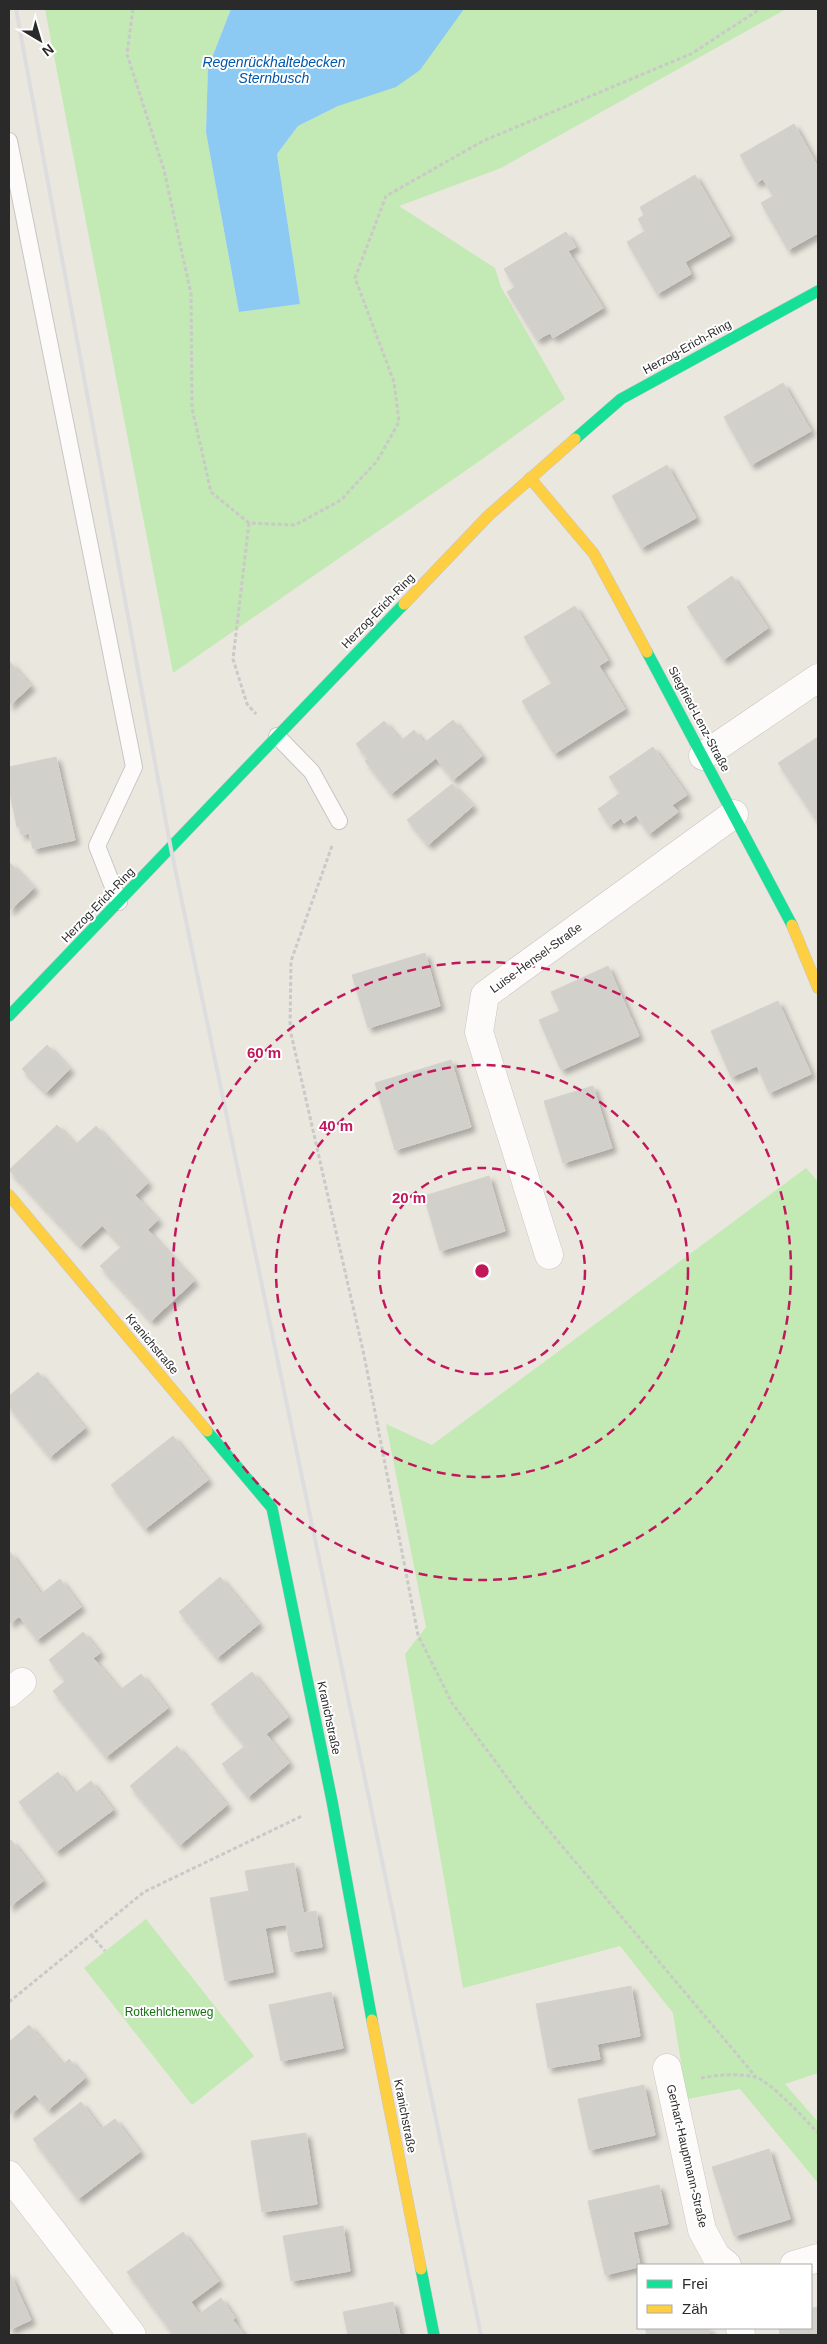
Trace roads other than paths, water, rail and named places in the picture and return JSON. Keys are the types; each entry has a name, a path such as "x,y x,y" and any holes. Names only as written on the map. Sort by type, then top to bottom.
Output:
{"street":[{"name":"Herzog-Erich-Ring","path":"9,1016 488,516 530,478 621,399 818,291"},
{"name":"Siegfried-Lenz-Straße","path":"530,478 594,554 788,914 818,988"},
{"path":"703,756 818,678"},
{"name":"Luise-Hensel-Straße","path":"549,1255 479,1032 485,995 734,814"},
{"name":"Kranichstraße","path":"9,1195 272,1508 332,1801 357,1944 434,2335"},
{"name":"Gerhart-Hauptmann-Straße","path":"669,2076 702,2230 716,2256 727,2264"},
{"path":"11,2181 132,2335"},
{"path":"797,2264 818,2258"}],"lane":[{"path":"9,141 134,767 97,846 119,902"},
{"path":"277,736 312,772 339,822"}],"water":[{"name":"Regenrückhaltebecken Sternbusch","path":"231,9 464,9 420,70 396,87 338,106 298,126 277,154 300,304 239,312 206,132 208,68"}],"railway":[{"path":"16,9 171,849 481,2335"}],"park label":[{"name":"Rotkehlchenweg","path":"169,2012"}]}
